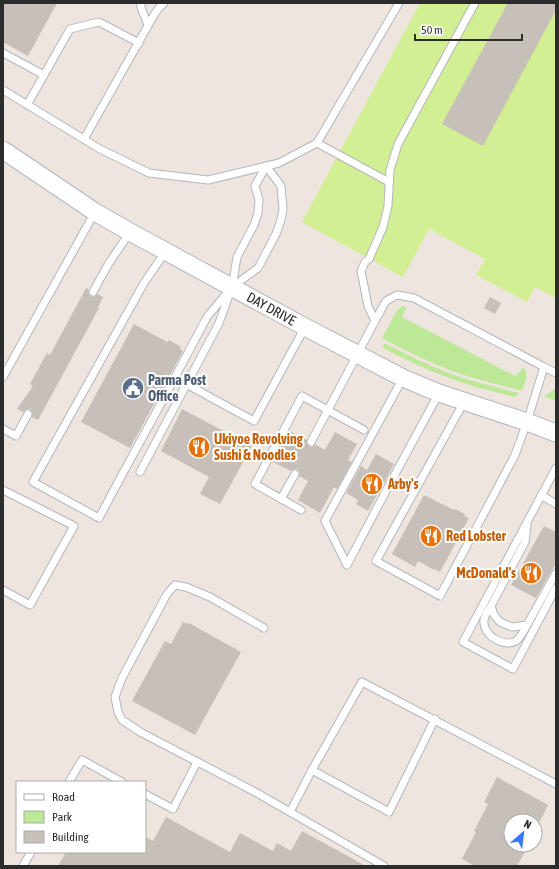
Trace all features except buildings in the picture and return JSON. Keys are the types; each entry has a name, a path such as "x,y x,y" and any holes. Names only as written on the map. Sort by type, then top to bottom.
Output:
{"street":[{"name":"DAY DRIVE","path":"3,150 95,212 130,232 403,378 464,402 556,433"}],"lane":[{"path":"140,3 148,25"},
{"path":"84,139 158,8 164,3"},
{"path":"3,90 103,150 149,173 208,180 279,163 317,143 399,3"},
{"path":"375,321 368,306 361,271 365,262 369,259 383,227 388,206 390,170 398,144 475,3"},
{"path":"27,105 70,29 99,22 139,43"},
{"path":"3,53 44,75"},
{"path":"317,143 389,182"},
{"path":"166,251 144,283 33,482 99,518 207,317 232,287 258,268 276,234 283,209 281,186 266,166"},
{"path":"140,472 218,323 232,287 237,257 254,226 258,213 259,200 254,186 266,166"},
{"path":"3,377 95,212"},
{"path":"93,292 109,263 130,232"},
{"path":"311,442 386,301 397,295 414,298 556,373"},
{"path":"186,384 254,421 305,326"},
{"path":"464,402 376,561 440,596 514,455 527,422 544,367"},
{"path":"403,378 325,521 347,564 439,393"},
{"path":"301,510 255,484 302,396 364,430"},
{"path":"3,429 16,436 28,414"},
{"path":"556,468 462,642 513,669 556,588"},
{"path":"282,498 295,474"},
{"path":"3,490 74,526 30,605 3,590"},
{"path":"541,495 556,504"},
{"path":"527,522 525,542 484,620 486,632 497,640 504,642 511,643 517,640 521,636 556,573"},
{"path":"264,628 210,597 186,587 175,585 167,594 122,678 115,697 118,712 122,720 142,733 257,793 384,866"},
{"path":"491,606 494,615 500,622 512,627 527,625"},
{"path":"290,812 362,682 556,784"},
{"path":"312,770 389,812 435,720"},
{"path":"71,781 82,760 120,781"},
{"path":"146,795 173,809 197,762"},
{"path":"23,866 30,853"}],"green space":[{"path":"420,3 556,3 556,298 535,287 527,302 476,275 485,259 429,229 403,277 302,222"},
{"path":"402,306 406,308 402,317 515,376 523,368 525,369 526,377 522,391 455,372 382,338 396,312"},
{"path":"384,343 451,374 519,393 515,397 455,380 407,360 383,348"},
{"path":"556,388 556,401 545,397 545,396"}],"place":[{"name":"Parma Post Office","path":"133,388"},
{"name":"Ukiyoe Revolving Sushi & Noodles","path":"199,447"},
{"name":"Arby's","path":"372,484"},
{"name":"Red Lobster","path":"431,536"},
{"name":"McDonald's","path":"531,573"}]}
